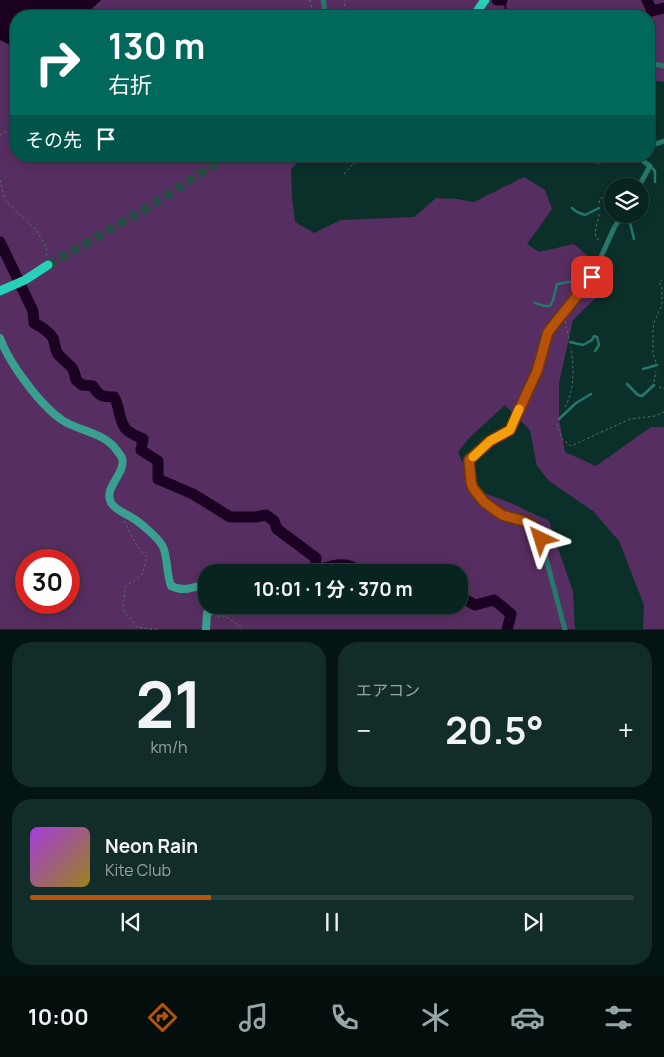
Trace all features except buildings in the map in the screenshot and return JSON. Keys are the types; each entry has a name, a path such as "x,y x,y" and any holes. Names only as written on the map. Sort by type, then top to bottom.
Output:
{"highway":[{"path":"0,291 25,280 48,265"}],"main road":[{"path":"0,338 14,364 42,403 62,420 98,435 114,446 122,458 122,468 111,491 112,505 141,524 161,543 165,551 167,577 171,586 187,590 198,587"},
{"path":"206,630 207,614"}],"street":[{"path":"643,178 650,166 645,162"},
{"path":"566,630 541,539 532,525 502,515 484,502 473,488 469,460 490,441 510,430 537,371 548,332 592,277 618,223"}],"lane":[{"path":"650,166 655,171 655,182"},
{"path":"572,208 585,215 599,208"},
{"path":"631,223 634,238"},
{"path":"535,303 550,306 557,284 576,281 579,283 574,301"},
{"path":"570,342 583,344 592,340 594,336 597,337 599,345 595,351"},
{"path":"643,369 657,365"},
{"path":"627,384 642,396 654,385"},
{"path":"559,419 576,403 591,394"}],"path":[{"path":"344,174 358,162"},
{"path":"0,180 5,200 37,231 46,247 48,265"},
{"path":"604,196 600,199 598,220 594,229 596,238 607,244"},
{"path":"664,278 659,283 662,286 662,305 654,322 653,330 653,354 657,365 654,385 664,389"},
{"path":"120,511 138,550 147,557 142,575 125,588 126,598 123,609 137,627 157,630"},
{"path":"215,617 225,616 241,627 241,630"}],"shaded area":[{"path":"0,0 101,0 90,10 10,10 10,45 0,40"},
{"path":"101,0 664,0 664,82 655,81 655,10 90,10"},
{"path":"0,40 10,45 10,162 298,162 291,169 295,222 314,233 341,220 414,217 436,198 474,202 524,177 545,190 552,209 527,244 539,252 574,244 612,277 605,289 573,320 559,383 559,419 565,452 596,466 651,427 664,427 664,629 643,629 644,605 619,541 593,511 549,481 537,466 530,430 505,405 469,438 458,452 474,489 513,504 549,521 573,592 575,629 0,629"}],"waterway":[{"path":"497,0 502,0"},
{"path":"505,0 506,10"},
{"path":"647,0 652,10"},
{"path":"655,10 664,8"},
{"path":"0,242 33,311 34,323 53,338 57,352 72,368 76,380 82,385 93,386 101,395 114,397 126,430 143,439 141,450 158,461 158,479 193,494 230,517 266,515 274,521 277,529 316,558 316,564"},
{"path":"468,601 475,605 494,600 511,614 507,630"}],"tunnel":[{"path":"48,265 147,208 218,162"}],"slow traffic":[{"path":"473,457 490,441 510,430 519,409"}],"route":[{"path":"541,539 532,525 521,519 502,515 484,502 473,488 469,460 490,441 510,430 537,371 548,332 592,277"}]}
